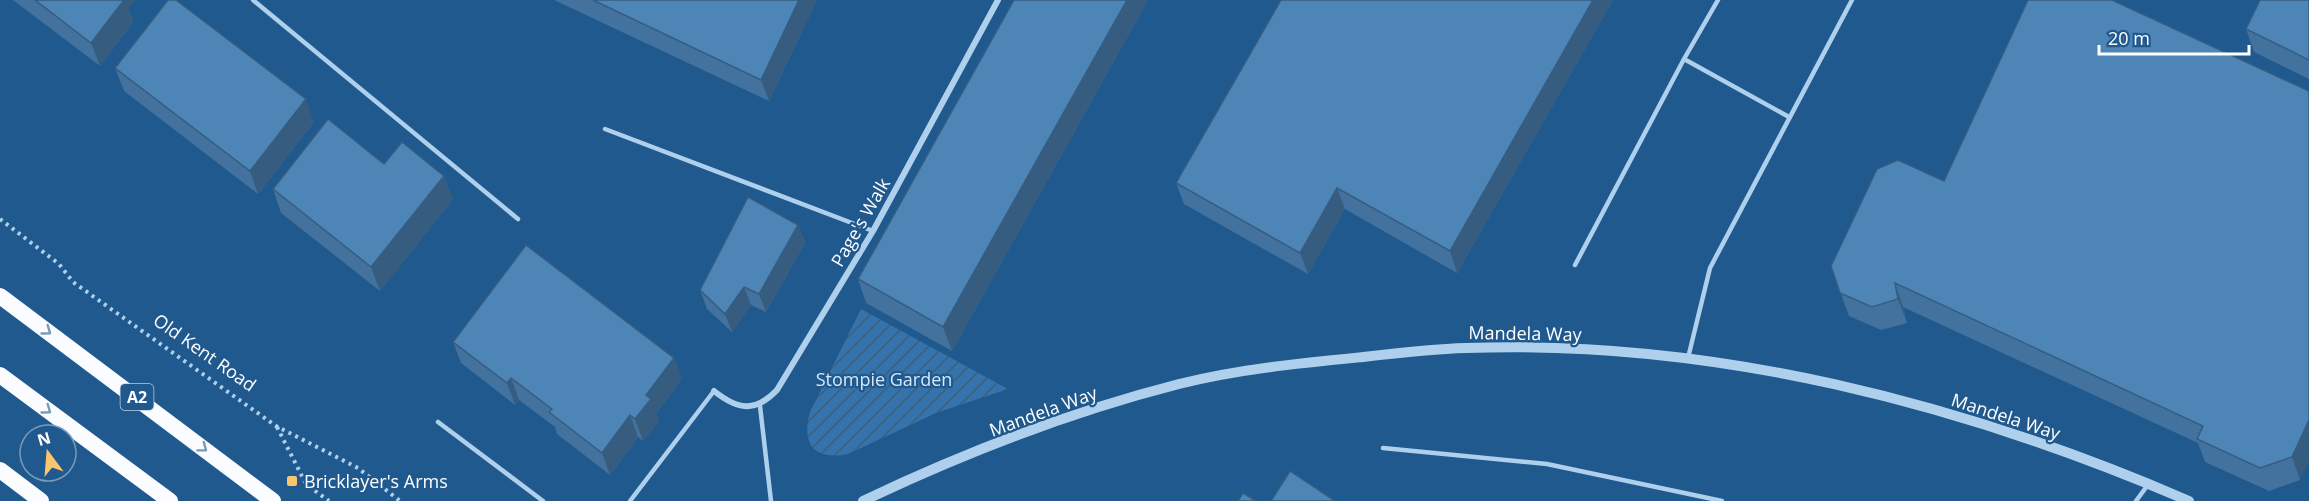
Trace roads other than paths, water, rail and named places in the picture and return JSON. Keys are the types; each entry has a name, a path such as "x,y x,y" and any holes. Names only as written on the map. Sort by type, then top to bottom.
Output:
{"highway":[{"name":"A2","path":"0,296 273,501"},
{"path":"0,375 170,501"},
{"path":"0,470 41,501"}],"street":[{"name":"Page's Walk","path":"760,406 777,390 873,231 998,0"},
{"name":"Mandela Way","path":"863,501 903,482 1052,424 1179,384 1231,373 1319,361 1465,348 1587,350 1688,358 1810,378 1965,418 2148,483 2189,501"},
{"path":"714,391 726,401 747,407 760,406"}],"lane":[{"path":"254,0 518,219"},
{"path":"1575,265 1718,0"},
{"path":"1688,358 1710,268 1852,0"},
{"path":"1684,60 1789,117"},
{"path":"605,129 873,231"},
{"path":"630,501 714,391"},
{"path":"760,406 771,501"},
{"path":"438,422 543,501"},
{"path":"1383,448 1547,464 1722,501"},
{"path":"2136,501 2148,483"}],"place":[{"name":"Bricklayer's Arms","path":"292,481"}],"park label":[{"name":"Stompie Garden","path":"884,379"}]}
